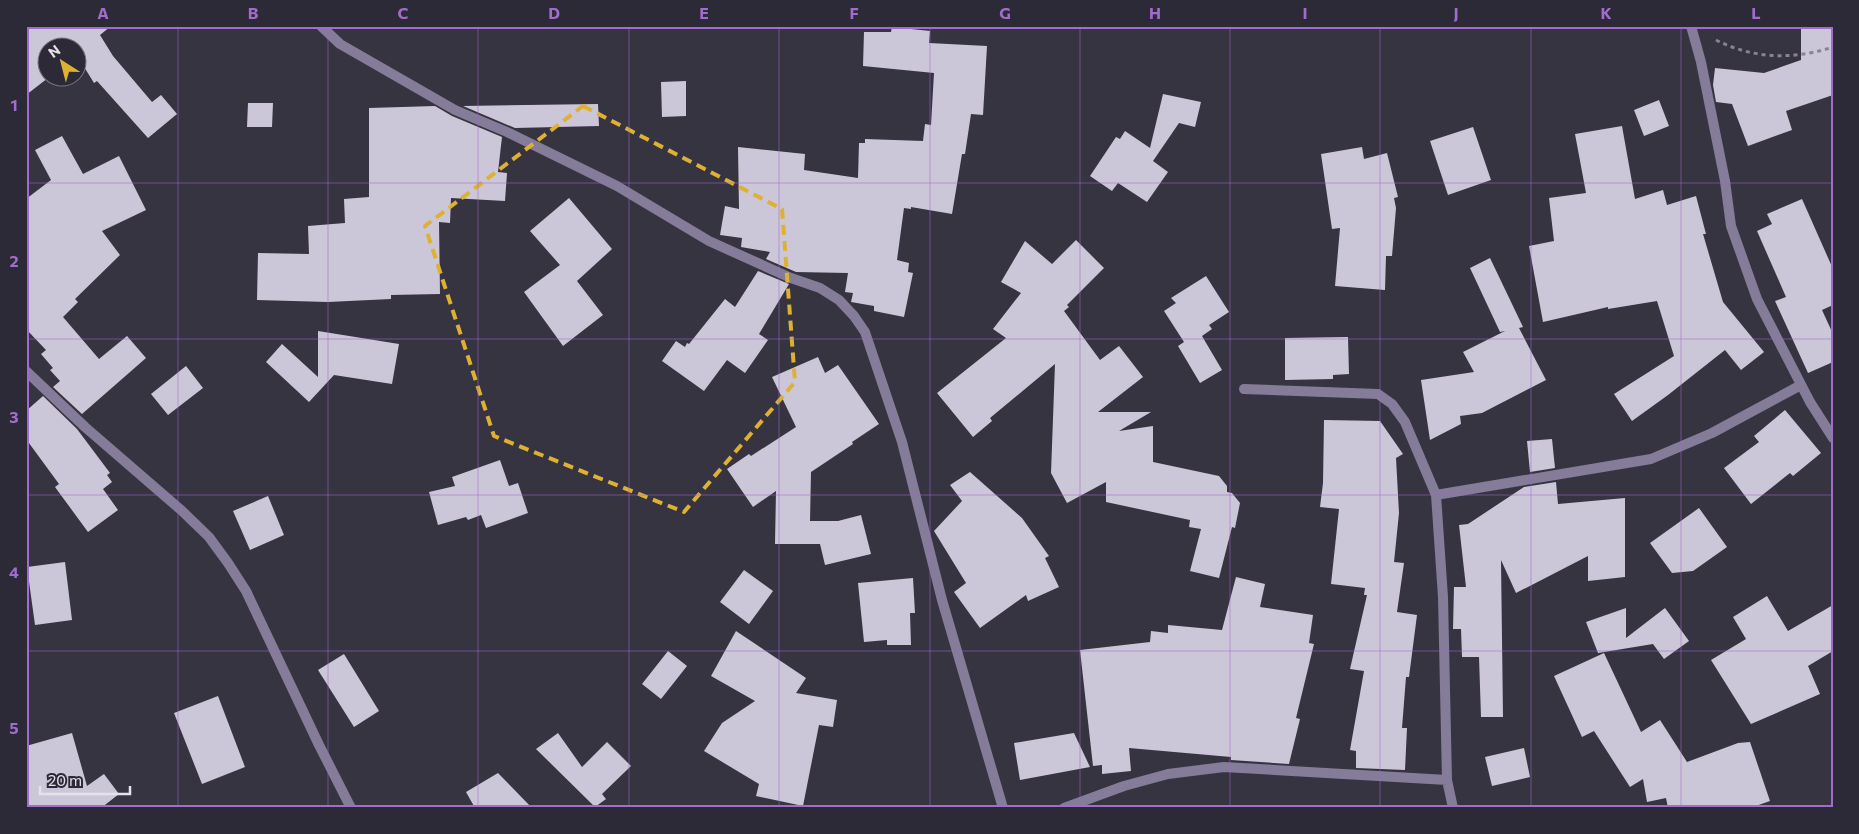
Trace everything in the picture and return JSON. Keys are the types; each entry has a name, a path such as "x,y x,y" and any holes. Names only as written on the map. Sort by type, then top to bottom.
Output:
{"street":[{"path":"321,26 340,44 455,110 545,150 617,186 709,241 791,278 820,288 839,300 854,316 865,332 902,442 942,600 1003,808"},
{"path":"1692,27 1725,181 1731,226 1756,299 1810,402 1833,438"},
{"path":"26,372 85,427 181,510 209,538 218,550 246,591 351,808"},
{"path":"1436,495 1652,459 1712,433 1801,385"},
{"path":"1244,389 1378,394 1392,404 1405,422 1436,495 1443,597 1447,780 1453,808"},
{"path":"1064,808 1124,786 1168,774 1224,767 1447,780"}],"path":[{"path":"1692,27 1734,50 1776,56 1812,54 1833,47"}],"highlighted area":[{"path":"583,106 782,209 795,382 684,512 494,436 425,226"}],"building":[{"path":"26,26 111,26 100,35 113,56 152,102 161,95 177,114 148,138 97,81 94,83 88,73 88,38 38,38 38,86 26,95"},
{"path":"1801,26 1833,26 1833,95 1786,111 1792,130 1748,146 1732,104 1716,102 1713,85 1715,68 1764,73 1801,60"},
{"path":"892,27 930,31 929,43 987,46 983,115 971,114 965,154 962,154 952,214 911,207 911,209 904,208 897,260 909,263 908,272 913,273 904,317 874,311 874,306 851,302 853,293 845,292 848,273 796,272 766,259 770,252 741,247 742,238 720,235 725,206 739,209 738,147 805,154 804,170 858,178 859,143 865,143 865,139 923,141 925,124 931,125 934,73 863,66 864,32 891,32"},
{"path":"686,81 686,116 662,117 661,82"},
{"path":"1163,94 1201,102 1195,127 1179,123 1153,161 1168,172 1147,202 1118,183 1112,191 1090,176 1116,137 1120,139 1125,131 1150,148"},
{"path":"1659,100 1669,126 1644,136 1634,110"},
{"path":"248,103 273,103 272,127 247,127"},
{"path":"598,104 599,126 515,128 463,106"},
{"path":"435,106 452,116 502,137 498,172 507,173 505,201 451,198 450,223 439,222 440,294 391,295 391,299 328,302 257,300 258,253 309,254 308,226 345,223 344,199 369,197 369,108"},
{"path":"1622,126 1635,199 1663,190 1667,205 1696,196 1706,234 1703,234 1723,302 1764,352 1741,370 1725,350 1632,421 1614,394 1674,356 1657,301 1608,309 1608,307 1543,322 1529,246 1554,241 1549,198 1586,193 1575,134"},
{"path":"1473,127 1491,180 1448,195 1430,141"},
{"path":"62,136 83,174 119,156 146,210 102,231 120,255 75,299 78,302 63,317 99,359 127,336 146,358 82,414 53,387 60,381 50,370 53,368 41,354 46,350 26,329 26,199 51,180 35,150"},
{"path":"1362,147 1364,159 1387,153 1398,197 1394,198 1396,208 1392,256 1386,256 1385,290 1335,286 1340,228 1332,229 1321,154"},
{"path":"569,198 612,249 577,281 603,315 563,346 524,292 560,265 530,231"},
{"path":"1802,199 1833,269 1833,305 1822,310 1833,334 1833,362 1808,373 1775,301 1786,297 1757,231 1772,224 1767,214"},
{"path":"1076,240 1104,268 1067,305 1069,307 1064,311 1100,360 1119,346 1143,377 1098,412 1151,412 1119,431 1153,426 1153,462 1219,476 1227,486 1227,492 1232,493 1240,503 1235,528 1232,527 1219,578 1190,571 1201,529 1189,527 1190,520 1106,502 1106,482 1067,503 1051,473 1055,364 990,418 992,421 973,437 937,393 1006,338 993,329 1021,293 1001,282 1025,241 1052,264"},
{"path":"1490,258 1523,327 1519,328 1546,380 1482,413 1460,416 1461,424 1430,440 1421,380 1474,372 1463,352 1505,331 1500,332 1470,268"},
{"path":"758,271 789,284 759,334 768,340 745,373 727,360 704,391 662,361 676,341 685,347 687,343 689,344 725,299 735,307"},
{"path":"1206,276 1229,312 1209,325 1212,329 1202,336 1222,370 1200,383 1178,346 1184,342 1164,311 1176,303 1171,298"},
{"path":"318,331 399,344 392,384 334,375 309,402 266,362 282,344 318,377"},
{"path":"1348,337 1349,374 1333,375 1333,379 1285,380 1285,338"},
{"path":"818,357 825,373 838,365 879,424 811,472 810,521 838,521 861,515 871,554 825,565 820,544 775,544 776,491 753,507 727,469 796,427 772,377"},
{"path":"186,366 203,388 168,415 151,394"},
{"path":"43,396 77,429 110,473 107,475 112,482 103,489 118,510 88,532 55,487 59,484 26,439 26,411"},
{"path":"1785,410 1821,453 1793,476 1790,473 1751,504 1724,468 1759,442 1754,436"},
{"path":"1324,420 1380,421 1403,454 1396,458 1399,513 1394,562 1404,563 1397,612 1417,615 1409,677 1406,677 1402,728 1407,728 1405,770 1356,768 1356,751 1350,750 1364,671 1350,669 1367,595 1364,595 1365,588 1331,584 1339,509 1320,507 1323,483"},
{"path":"1552,439 1555,468 1530,472 1527,441"},
{"path":"500,460 509,486 518,483 528,513 486,528 481,515 468,520 466,517 438,525 429,492 455,486 452,477"},
{"path":"970,472 1022,518 1049,556 1045,558 1059,587 1028,601 1026,595 980,628 954,592 966,583 934,531 962,501 950,485"},
{"path":"1556,482 1558,504 1625,498 1625,577 1588,581 1588,556 1516,593 1501,560 1503,717 1481,717 1479,657 1462,657 1461,629 1453,629 1454,587 1466,587 1459,525 1468,524 1524,487"},
{"path":"268,496 284,535 250,550 233,511"},
{"path":"1699,508 1727,547 1693,571 1672,573 1650,543"},
{"path":"65,562 72,620 35,625 27,567"},
{"path":"744,570 773,591 749,624 720,602"},
{"path":"1236,577 1265,584 1260,607 1313,615 1309,643 1314,644 1296,718 1300,719 1289,764 1231,760 1231,757 1129,748 1131,771 1102,774 1102,765 1093,766 1080,650 1150,642 1151,631 1168,633 1168,625 1222,630"},
{"path":"913,578 915,613 910,613 911,645 887,645 887,640 864,642 858,583"},
{"path":"1767,596 1788,631 1833,605 1833,651 1808,666 1820,694 1751,724 1711,660 1746,639 1733,617"},
{"path":"1626,608 1626,638 1665,608 1689,641 1664,659 1653,644 1598,653 1586,622"},
{"path":"736,631 806,678 796,693 837,700 833,727 819,725 803,806 756,796 759,784 704,751 722,723 755,701 711,676"},
{"path":"668,651 687,666 661,699 642,684"},
{"path":"1604,653 1641,732 1660,720 1687,762 1738,743 1750,742 1770,801 1750,808 1668,808 1666,798 1647,802 1643,779 1630,787 1594,731 1582,737 1554,676"},
{"path":"344,654 379,711 354,727 318,670"},
{"path":"218,696 245,767 202,784 174,713"},
{"path":"72,733 87,786 104,774 119,794 101,808 26,808 26,746"},
{"path":"558,733 582,767 607,742 631,766 602,794 606,799 595,807 536,749"},
{"path":"1074,733 1090,767 1020,780 1014,743"},
{"path":"1524,748 1530,777 1492,786 1485,757"},
{"path":"498,773 532,808 475,808 466,792"}]}
